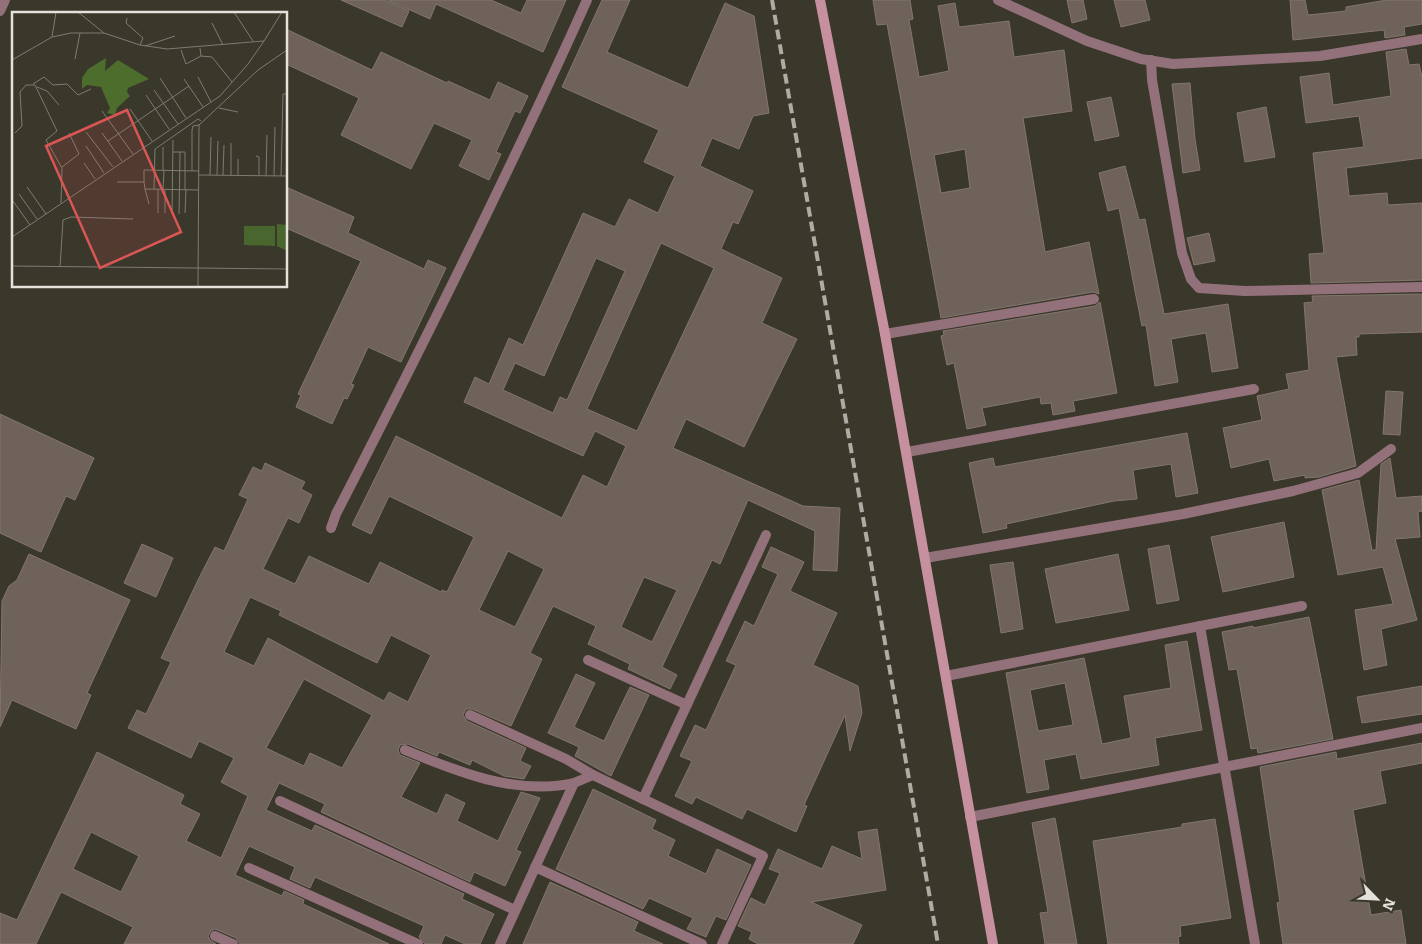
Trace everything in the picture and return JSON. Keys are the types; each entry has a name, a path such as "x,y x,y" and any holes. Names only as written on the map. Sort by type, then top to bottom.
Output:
{"main road":[{"path":"820,0 907,452 993,944"}],"street":[{"path":"0,11 5,0"},
{"path":"331,528 336,514 417,356 549,85 587,0"},
{"path":"998,0 1086,41 1151,60 1173,64 1320,56 1422,39"},
{"path":"1151,60 1152,80 1182,252 1191,279 1199,288 1245,291 1422,287"},
{"path":"885,334 1094,299"},
{"path":"907,452 1254,389"},
{"path":"925,558 1182,514 1293,491 1358,473 1391,449"},
{"path":"643,799 766,535"},
{"path":"946,676 1302,606"},
{"path":"1200,626 1255,944"},
{"path":"588,660 687,705"},
{"path":"470,715 566,759 593,775 762,856 722,944"},
{"path":"970,817 1422,728"},
{"path":"406,750 480,778 512,785 555,788 593,775"},
{"path":"500,944 574,783"},
{"path":"280,801 515,910"},
{"path":"535,867 702,944"},
{"path":"249,868 418,944"},
{"path":"216,936 232,944"}],"building":[{"path":"341,0 385,0 409,11 402,27"},
{"path":"388,0 491,0 521,13 527,0 566,0 543,52 436,4 430,19"},
{"path":"602,0 630,0 607,52 688,88 725,3 754,16 769,113 753,116 739,149 712,138 700,166 753,191 738,224 733,222 721,249 782,278 762,323 797,339 744,447 686,419 673,448 803,506 840,508 837,571 813,570 815,531 748,500 720,564 712,560 662,667 677,675 670,689 628,669 630,664 588,644 596,626 553,606 530,653 542,659 511,726 472,709 466,709 463,715 467,721 526,748 520,761 531,766 524,779 504,776 472,760 470,765 439,752 437,756 408,744 400,745 398,750 400,755 420,763 401,797 437,814 446,794 465,803 457,821 498,841 521,792 540,798 516,850 521,852 505,886 474,872 470,882 321,812 325,804 279,783 266,810 312,831 315,825 464,894 462,899 494,914 480,944 465,944 445,935 441,944 425,944 419,937 424,926 315,877 310,888 290,879 295,867 249,846 235,875 282,896 284,891 304,900 303,904 389,944 240,944 236,938 215,929 208,936 216,944 124,944 133,927 61,892 36,944 0,944 0,913 17,920 97,752 184,795 180,804 200,814 186,841 221,858 248,796 221,782 234,758 199,741 191,758 128,728 137,710 146,714 171,662 161,658 215,547 224,551 248,499 239,495 253,467 262,471 265,463 305,482 301,489 312,495 299,523 288,518 263,569 295,584 309,556 369,584 380,562 441,592 442,590 447,592 474,537 389,496 371,534 352,525 396,436 562,518 583,475 607,487 626,446 595,431 583,456 464,402 475,377 489,384 509,338 523,345 583,213 615,227 629,199 658,213 675,176 644,162 659,130 562,87","holes":["661,243 714,268 637,431 587,409","596,258 625,271 567,400 560,397 553,413 503,390 515,363 544,376","508,551 544,569 515,627 479,610","644,577 677,590 652,642 621,627","250,597 281,611 279,615 377,663 391,635 431,655 408,702 389,692 384,701 268,638 254,666 224,652","304,679 372,715 342,768 310,753 304,766 266,748","91,832 139,856 121,892 73,869"]},
{"path":"873,0 910,0 913,19 909,20 919,77 949,71 938,6 955,3 959,27 1009,21 1014,57 1064,50 1072,111 1023,118 1045,252 1089,242 1099,294 1093,292 941,318 887,24 877,25","holes":["965,149 970,188 941,193 934,155"]},
{"path":"1067,0 1083,0 1087,19 1072,23"},
{"path":"1114,0 1145,0 1150,20 1121,27"},
{"path":"1290,0 1305,0 1308,15 1346,11 1346,7 1387,0 1422,0 1422,24 1404,27 1405,35 1385,38 1384,30 1293,40"},
{"path":"288,30 372,70 381,52 447,83 448,81 490,100 498,82 528,96 520,113 515,111 496,152 501,154 489,180 459,166 472,140 434,123 411,169 341,135 359,98 288,65"},
{"path":"1406,49 1409,65 1419,64 1422,77 1422,158 1346,168 1349,196 1387,193 1388,205 1422,203 1422,280 1311,283 1309,254 1324,253 1313,153 1364,147 1359,116 1306,123 1300,77 1329,73 1333,105 1391,96 1386,52"},
{"path":"1190,83 1200,170 1183,173 1172,84"},
{"path":"1111,97 1119,136 1095,141 1087,102"},
{"path":"1266,107 1275,157 1245,162 1237,113"},
{"path":"1125,166 1139,220 1145,219 1164,314 1228,304 1238,368 1212,372 1206,333 1171,339 1178,382 1155,386 1146,325 1142,326 1119,208 1108,211 1099,173"},
{"path":"288,188 354,217 348,233 424,269 428,260 446,268 401,362 368,347 351,384 354,385 347,399 344,398 332,424 296,407 301,395 298,394 361,261 288,229"},
{"path":"1209,233 1215,261 1194,265 1187,238"},
{"path":"1422,294 1422,332 1359,334 1359,337 1356,337 1357,355 1336,357 1356,466 1319,477 1305,478 1305,475 1274,481 1269,459 1231,468 1223,428 1262,420 1257,396 1289,389 1286,374 1309,370 1304,303 1313,302 1312,296"},
{"path":"1100,302 1117,393 1073,401 1075,411 1053,415 1051,403 1041,404 1040,397 982,408 986,425 967,429 954,363 947,365 941,336 944,335 943,331 1095,306"},
{"path":"1386,391 1403,392 1400,435 1383,434"},
{"path":"0,414 94,458 75,500 66,496 41,552 0,533"},
{"path":"1187,433 1198,493 1176,497 1171,464 1133,470 1137,499 1114,501 1006,524 1007,528 983,533 969,463 993,458 995,467"},
{"path":"1390,458 1396,498 1422,496 1422,511 1418,512 1420,537 1395,539 1417,620 1381,629 1387,665 1364,670 1355,610 1393,604 1383,567 1338,575 1322,490 1359,480 1372,550 1376,550 1381,464"},
{"path":"1284,522 1294,577 1223,592 1211,537"},
{"path":"142,544 173,558 156,597 124,583"},
{"path":"1169,545 1179,600 1157,604 1148,549"},
{"path":"771,547 804,562 790,591 837,613 813,665 858,686 862,713 850,751 845,715 804,805 807,806 796,832 747,809 742,819 696,797 692,804 675,796 692,761 680,756 695,725 706,730 736,665 726,661 745,621 754,626 778,574 762,567"},
{"path":"29,554 130,600 87,693 91,695 76,729 12,700 0,727 2,601 9,586 17,580"},
{"path":"1118,554 1129,610 1056,623 1045,569"},
{"path":"1013,562 1023,629 1001,633 990,565"},
{"path":"1309,617 1333,739 1258,753 1257,748 1251,749 1237,669 1229,670 1222,632"},
{"path":"1187,641 1202,730 1155,738 1159,765 1081,779 1076,754 1044,760 1049,789 1027,793 1006,673 1084,658 1102,744 1131,738 1124,696 1171,688 1165,645","holes":["1065,683 1073,725 1038,731 1030,690"]},
{"path":"576,674 595,683 574,727 604,741 630,687 649,695 611,776 575,756 579,747 548,733"},
{"path":"1422,686 1422,714 1362,723 1357,697"},
{"path":"1422,743 1422,763 1380,771 1386,803 1353,810 1371,915 1401,910 1406,944 1283,944 1277,903 1280,902 1260,767 1336,752 1337,759"},
{"path":"593,789 656,820 652,829 675,840 668,856 706,874 717,849 751,865 726,920 716,916 706,937 687,929 693,918 649,898 643,909 556,869"},
{"path":"1055,818 1077,944 1045,944 1040,913 1048,912 1032,823"},
{"path":"1215,819 1231,918 1180,926 1181,936 1178,937 1179,944 1108,944 1093,841 1182,827 1182,824"},
{"path":"877,829 886,890 811,902 862,925 853,944 758,944 749,939 752,932 738,926 751,898 765,905 780,873 769,869 778,849 822,869 832,846 862,859 858,832"},
{"path":"550,882 638,922 634,931 663,944 523,944"}],"railway":[{"path":"772,0 938,944"}]}
